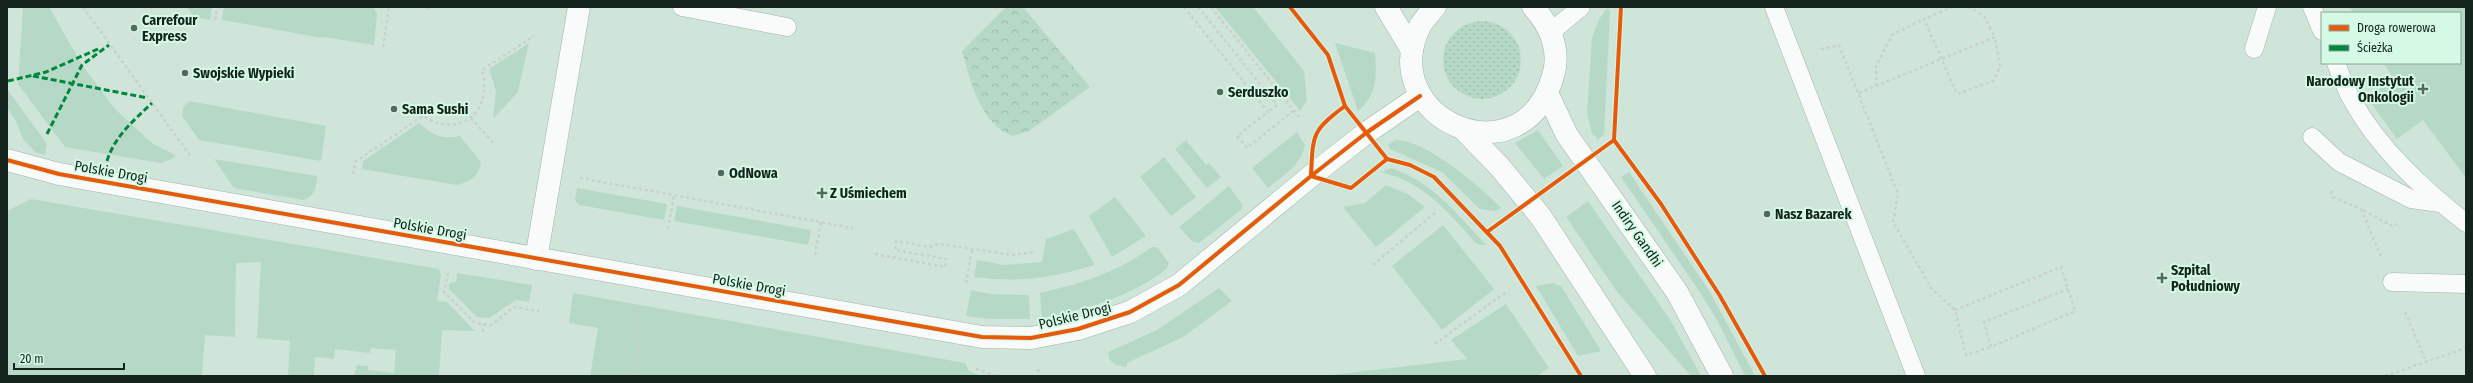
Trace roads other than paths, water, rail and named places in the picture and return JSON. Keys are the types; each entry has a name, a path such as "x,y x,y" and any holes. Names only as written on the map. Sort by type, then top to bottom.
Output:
{"street":[{"path":"536,259 579,7"},
{"path":"1386,7 1412,50"},
{"path":"1435,7 1420,26 1412,50 1413,74 1420,96 1438,117 1464,130 1499,166 1541,217 1645,376"},
{"path":"1464,130 1488,133 1512,127 1532,114 1548,95 1557,64 1551,32 1542,17 1533,7"},
{"name":"Indiry Gandhi","path":"1548,95 1567,134 1677,292 1722,376"},
{"name":"Polskie Drogi","path":"7,160 59,174 982,337 1031,338 1078,330 1130,312 1179,285 1317,171 1366,133 1420,96"},
{"path":"7,142 7,153"}],"lane":[{"path":"682,7 787,27"},
{"path":"1551,32 1581,7"},
{"path":"1774,7 1916,376"},
{"path":"2254,49 2267,7"},
{"path":"2312,7 2321,29"},
{"path":"2336,64 2352,99 2371,129 2404,168 2440,203 2466,223"},
{"path":"2312,137 2339,162 2411,199 2440,203"},
{"path":"2392,282 2466,284"}],"place":[{"name":"Carrefour Express","path":"134,28"},
{"name":"Swojskie Wypieki","path":"185,73"},
{"name":"Narodowy Instytut Onkologii","path":"2423,89"},
{"name":"Serduszko","path":"1220,92"},
{"name":"Sama Sushi","path":"394,109"},
{"name":"OdNowa","path":"721,173"},
{"name":"Z Uśmiechem","path":"822,193"},
{"name":"Nasz Bazarek","path":"1767,214"},
{"name":"Szpital Południowy","path":"2162,278"}]}
